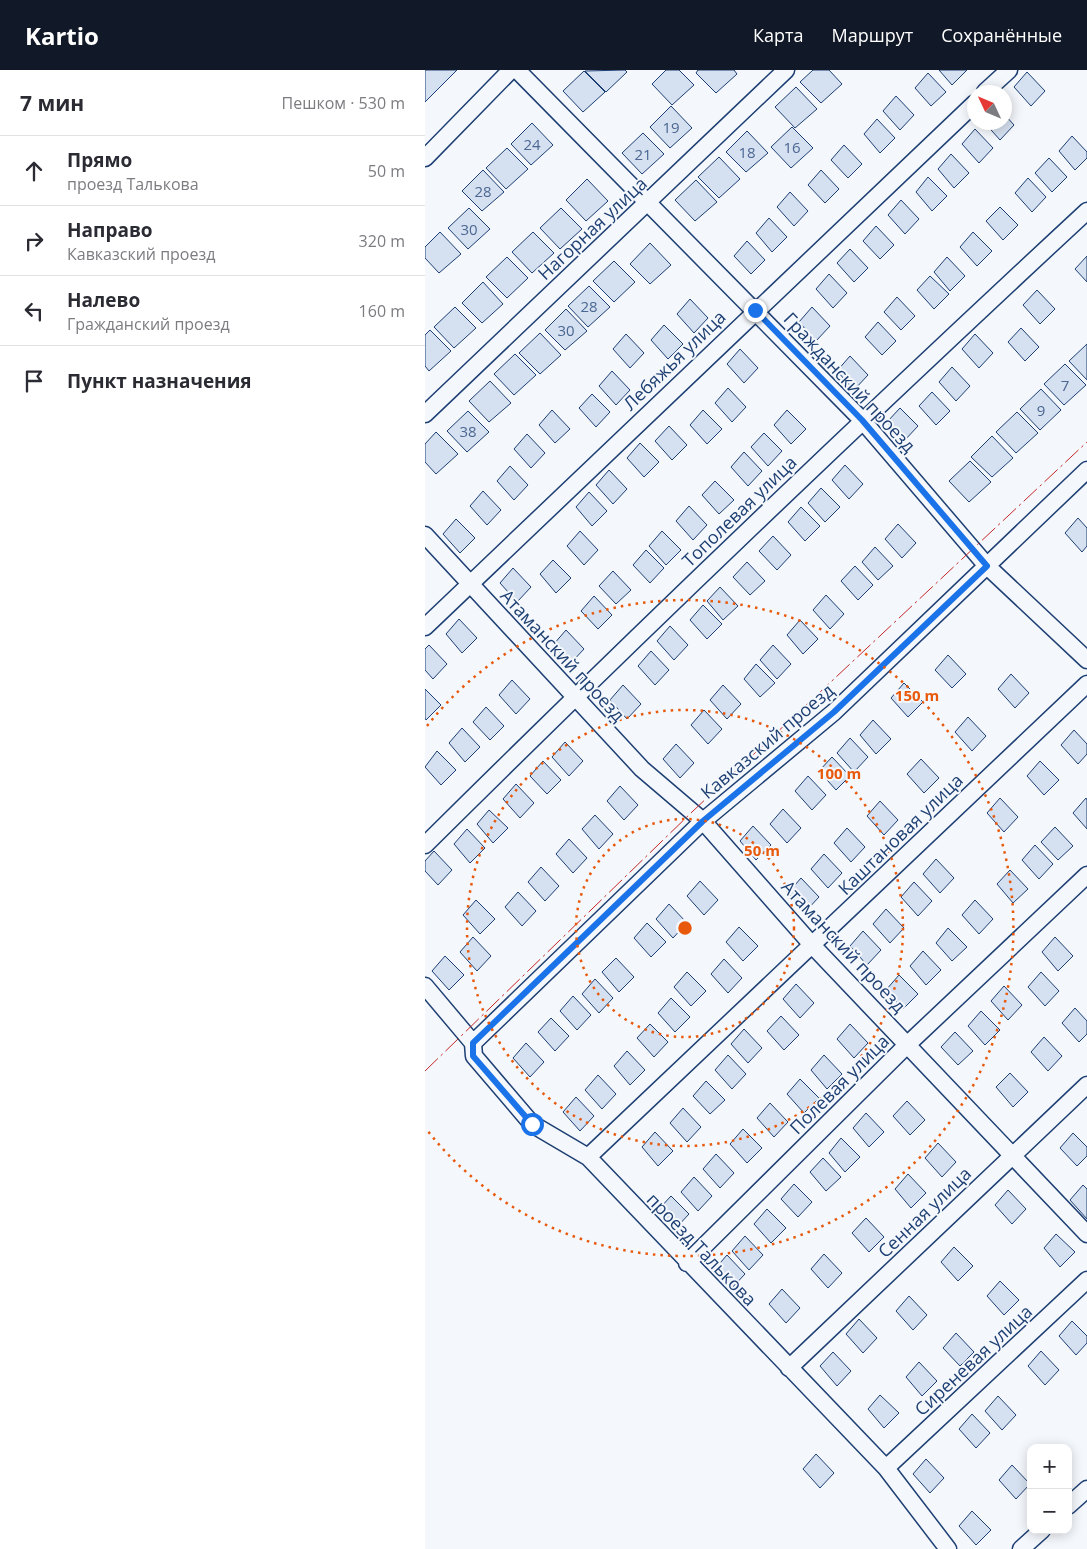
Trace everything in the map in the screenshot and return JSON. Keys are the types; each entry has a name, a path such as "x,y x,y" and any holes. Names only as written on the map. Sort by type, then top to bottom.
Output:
{"street":[{"path":"425,158 511,70"},
{"name":"Гражданский проезд","path":"517,70 862,420 987,566 1087,660"},
{"name":"Нагорная улица","path":"425,414 786,70"},
{"path":"993,85 1009,70"},
{"name":"Лебяжья улица","path":"425,627 755,310 967,111"},
{"name":"Тополевая улица","path":"425,845 575,696 862,420 1087,211"},
{"name":"Кавказский проезд","path":"473,1043 703,821 834,712 1087,470"},
{"name":"Атаманский проезд","path":"425,535 642,769 703,821 813,946 1087,1234"},
{"name":"Каштановая улица","path":"588,1157 813,946 1087,684"},
{"name":"Полевая улица","path":"687,1263 908,1044 1087,874"},
{"name":"проезд Талькова","path":"425,986 473,1043 473,1056 532,1124 588,1157 687,1263 886,1468 948,1549"},
{"name":"Сенная улица","path":"789,1368 1087,1085"},
{"name":"Сиреневая улица","path":"886,1468 1087,1280"},
{"path":"1087,1488 1087,1495"},
{"path":"1072,1502 1087,1488"},
{"path":"1021,1549 1038,1534"}],"building":[{"path":"425,70 457,70 425,102"},
{"path":"625,70 627,72 606,92 585,71"},
{"path":"666,70 679,70 694,85 672,105 652,84"},
{"path":"698,70 734,70 737,74 716,93 696,73"},
{"path":"813,70 829,70 842,84 821,103 800,82"},
{"path":"939,70 967,70 952,85"},
{"path":"584,71 605,92 583,112 563,91"},
{"path":"1027,72 1045,91 1031,106 1014,87"},
{"path":"928,73 946,92 931,106 915,88"},
{"path":"796,87 817,109 795,128 775,107"},
{"path":"896,96 914,115 900,130 883,111"},
{"path":"671,106 692,128 670,148 650,127"},
{"path":"877,119 895,138 880,153 864,134"},
{"path":"532,123 553,145 531,165 511,144"},
{"path":"792,127 813,148 791,168 771,147"},
{"path":"976,130 993,148 979,163 962,144"},
{"path":"991,130 1009,130 1000,140"},
{"path":"747,131 768,153 746,172 726,152"},
{"path":"643,133 664,154 642,174 622,153"},
{"path":"1072,136 1087,152 1087,158 1075,170 1059,151"},
{"path":"844,145 862,164 848,178 831,160"},
{"path":"507,148 528,169 506,189 486,168"},
{"path":"951,154 969,173 954,188 938,169"},
{"path":"719,157 740,179 719,198 698,177"},
{"path":"1049,158 1067,177 1052,192 1035,173"},
{"path":"483,170 504,192 482,211 462,191"},
{"path":"821,170 839,189 825,203 808,185"},
{"path":"928,177 947,196 932,211 916,192"},
{"path":"1028,178 1046,197 1032,212 1015,193"},
{"path":"587,179 608,201 586,221 566,200"},
{"path":"696,180 717,202 695,221 675,200"},
{"path":"790,192 808,211 794,226 777,207"},
{"path":"901,200 919,219 905,234 888,215"},
{"path":"1000,207 1018,225 1003,240 986,221"},
{"path":"469,208 490,229 468,249 448,228"},
{"path":"561,208 582,229 560,249 540,228"},
{"path":"769,218 787,237 772,252 756,233"},
{"path":"876,226 894,245 880,259 863,241"},
{"path":"440,232 461,254 439,273 425,258 425,247"},
{"path":"533,232 554,253 532,273 512,252"},
{"path":"973,232 992,251 977,266 960,247"},
{"path":"747,241 765,260 751,274 734,256"},
{"path":"650,243 671,265 650,284 630,264"},
{"path":"850,249 868,268 854,282 837,263"},
{"path":"1087,256 1087,282 1075,269"},
{"path":"507,257 528,278 507,298 486,277"},
{"path":"947,257 965,276 950,291 934,272"},
{"path":"614,261 635,282 614,302 593,281"},
{"path":"829,274 847,293 833,308 816,289"},
{"path":"930,276 949,294 934,309 917,290"},
{"path":"483,282 503,304 482,323 462,303"},
{"path":"589,286 610,307 588,327 568,306"},
{"path":"1037,290 1055,309 1040,324 1023,305"},
{"path":"897,297 915,316 901,330 884,312"},
{"path":"690,299 708,318 694,333 677,314"},
{"path":"455,307 476,328 454,348 434,327"},
{"path":"812,307 830,326 816,341 799,322"},
{"path":"566,309 587,331 565,350 545,330"},
{"path":"878,322 896,341 882,355 865,337"},
{"path":"664,325 683,344 668,359 651,340"},
{"path":"1021,328 1039,347 1025,361 1008,342"},
{"path":"430,330 451,351 429,371 425,366 425,335"},
{"path":"540,333 561,355 540,374 519,353"},
{"path":"626,334 644,353 630,368 613,349"},
{"path":"975,334 993,353 979,368 962,349"},
{"path":"1087,344 1087,380 1069,361"},
{"path":"740,349 758,368 744,383 727,364"},
{"path":"515,354 536,375 514,395 494,374"},
{"path":"850,356 868,375 854,390 837,371"},
{"path":"1065,364 1086,385 1064,405 1044,384"},
{"path":"952,367 970,386 956,401 939,382"},
{"path":"612,371 630,390 616,405 599,386"},
{"path":"490,381 511,403 489,422 469,401"},
{"path":"728,388 746,407 732,422 715,403"},
{"path":"1041,389 1061,410 1040,430 1020,409"},
{"path":"932,392 950,411 936,425 919,406"},
{"path":"592,394 610,412 596,427 579,408"},
{"path":"900,408 918,426 904,441 887,422"},
{"path":"552,410 570,429 555,443 539,425"},
{"path":"703,410 722,429 707,444 690,425"},
{"path":"787,410 806,429 791,444 774,425"},
{"path":"468,411 489,432 467,452 447,431"},
{"path":"1017,412 1038,433 1016,453 996,432"},
{"path":"669,426 687,445 672,460 655,441"},
{"path":"436,432 458,454 436,474 425,462 425,444"},
{"path":"764,433 782,451 768,466 751,447"},
{"path":"527,434 545,453 531,468 514,449"},
{"path":"992,436 1013,458 992,477 971,457"},
{"path":"640,443 659,462 644,477 627,458"},
{"path":"744,452 762,471 748,486 731,467"},
{"path":"970,461 991,482 969,502 949,481"},
{"path":"845,465 863,484 849,499 832,480"},
{"path":"510,466 528,485 514,500 497,481"},
{"path":"609,470 627,489 613,504 596,485"},
{"path":"715,481 734,500 719,514 702,495"},
{"path":"821,488 840,507 825,522 808,503"},
{"path":"483,491 501,510 487,525 470,506"},
{"path":"589,492 607,511 592,526 576,507"},
{"path":"689,506 707,525 693,540 676,521"},
{"path":"801,507 820,526 805,541 788,522"},
{"path":"1078,518 1087,528 1087,546 1082,552 1065,533"},
{"path":"456,519 475,538 460,553 443,534"},
{"path":"898,524 916,543 902,558 885,539"},
{"path":"580,531 598,550 584,565 567,546"},
{"path":"662,531 681,550 666,565 649,546"},
{"path":"773,536 791,555 777,570 759,551"},
{"path":"875,547 893,566 878,580 862,562"},
{"path":"646,550 664,568 650,583 633,565"},
{"path":"553,560 571,578 556,593 540,574"},
{"path":"747,562 765,581 750,595 733,577"},
{"path":"855,566 873,585 858,600 841,581"},
{"path":"513,568 531,587 517,602 500,583"},
{"path":"613,571 631,590 616,604 599,586"},
{"path":"720,587 738,606 723,620 707,601"},
{"path":"826,595 844,614 830,629 813,610"},
{"path":"594,596 612,615 598,629 581,611"},
{"path":"703,605 722,624 707,639 690,620"},
{"path":"459,619 477,638 462,653 446,634"},
{"path":"800,620 818,639 803,654 787,635"},
{"path":"670,626 688,645 674,660 657,641"},
{"path":"566,630 584,649 570,664 553,645"},
{"path":"429,645 447,664 433,679 425,670 425,649"},
{"path":"773,645 791,664 777,679 760,660"},
{"path":"651,651 669,670 655,685 638,666"},
{"path":"948,655 966,674 952,688 935,670"},
{"path":"756,664 775,683 760,697 744,679"},
{"path":"1011,674 1029,693 1015,708 998,689"},
{"path":"512,680 530,699 516,714 499,695"},
{"path":"904,683 923,702 908,717 891,698"},
{"path":"623,685 641,704 627,719 610,700"},
{"path":"723,685 741,704 727,719 710,700"},
{"path":"425,689 441,705 426,720 425,718"},
{"path":"486,707 504,726 490,740 473,722"},
{"path":"704,710 722,729 708,744 691,725"},
{"path":"968,717 986,736 972,751 955,732"},
{"path":"873,720 891,739 876,754 860,735"},
{"path":"462,728 480,747 465,762 449,743"},
{"path":"1074,730 1087,744 1087,754 1078,764 1061,745"},
{"path":"850,738 868,757 854,772 837,753"},
{"path":"565,742 583,761 569,776 552,757"},
{"path":"676,744 694,763 680,778 663,759"},
{"path":"437,751 456,770 441,785 425,767"},
{"path":"832,757 850,776 836,790 819,771"},
{"path":"921,759 939,778 924,793 907,774"},
{"path":"543,761 561,780 547,794 530,776"},
{"path":"1040,761 1059,780 1044,795 1027,776"},
{"path":"808,776 826,795 812,810 795,791"},
{"path":"516,784 534,803 520,818 503,799"},
{"path":"620,786 638,805 624,820 607,801"},
{"path":"1000,798 1018,817 1004,832 987,813"},
{"path":"1086,798 1087,800 1087,829 1073,813"},
{"path":"880,801 898,820 884,835 867,816"},
{"path":"783,809 801,828 787,843 770,824"},
{"path":"489,810 508,828 493,843 477,824"},
{"path":"595,815 613,834 599,849 582,829"},
{"path":"753,826 771,845 756,860 740,841"},
{"path":"1055,827 1073,846 1058,860 1041,842"},
{"path":"847,828 865,847 851,862 834,843"},
{"path":"467,829 485,848 470,863 454,844"},
{"path":"569,839 587,858 573,873 556,854"},
{"path":"1035,845 1053,864 1039,879 1022,860"},
{"path":"434,851 452,870 438,885 425,871 425,861"},
{"path":"824,854 842,873 828,888 811,869"},
{"path":"936,859 954,878 940,893 923,874"},
{"path":"541,867 559,886 545,901 528,882"},
{"path":"1010,870 1028,889 1013,903 997,884"},
{"path":"801,878 819,897 805,912 788,893"},
{"path":"700,881 718,900 704,915 687,896"},
{"path":"914,882 932,901 918,916 901,897"},
{"path":"518,892 536,911 522,926 505,907"},
{"path":"476,900 495,919 480,934 463,915"},
{"path":"975,900 993,919 979,934 962,915"},
{"path":"669,904 687,923 673,938 656,919"},
{"path":"886,909 904,928 890,943 873,924"},
{"path":"647,923 666,942 651,957 634,938"},
{"path":"739,927 758,946 743,961 726,942"},
{"path":"948,928 967,947 952,961 936,943"},
{"path":"863,931 881,950 867,965 850,946"},
{"path":"473,937 491,956 477,971 460,952"},
{"path":"1055,937 1073,956 1058,971 1042,952"},
{"path":"923,951 941,970 926,985 910,966"},
{"path":"445,956 464,975 449,990 432,971"},
{"path":"616,958 634,977 619,992 602,972"},
{"path":"724,959 742,978 728,993 711,974"},
{"path":"687,972 706,991 691,1006 674,987"},
{"path":"1041,972 1059,991 1045,1006 1028,987"},
{"path":"899,975 918,994 903,1009 886,990"},
{"path":"595,979 613,998 599,1013 582,994"},
{"path":"796,984 814,1003 800,1018 783,999"},
{"path":"1004,986 1022,1005 1008,1020 991,1001"},
{"path":"573,996 591,1015 577,1030 560,1011"},
{"path":"671,998 690,1017 675,1032 658,1013"},
{"path":"1075,1008 1087,1021 1087,1034 1079,1042 1062,1023"},
{"path":"981,1011 1000,1030 985,1045 968,1026"},
{"path":"781,1016 799,1035 784,1050 767,1031"},
{"path":"551,1018 569,1036 555,1051 538,1032"},
{"path":"650,1024 668,1042 654,1057 637,1038"},
{"path":"850,1024 868,1043 854,1058 837,1039"},
{"path":"744,1029 762,1048 748,1063 731,1044"},
{"path":"955,1032 973,1051 958,1065 941,1047"},
{"path":"1044,1037 1062,1056 1048,1071 1031,1052"},
{"path":"526,1043 544,1062 530,1077 513,1058"},
{"path":"627,1051 645,1070 630,1085 614,1066"},
{"path":"728,1055 746,1074 732,1089 715,1070"},
{"path":"824,1055 842,1074 827,1089 811,1070"},
{"path":"1010,1073 1028,1092 1013,1107 996,1087"},
{"path":"598,1075 616,1094 602,1109 585,1090"},
{"path":"800,1079 819,1098 804,1113 787,1094"},
{"path":"706,1081 725,1100 710,1114 693,1096"},
{"path":"576,1097 594,1116 580,1131 563,1112"},
{"path":"907,1101 925,1120 910,1135 893,1116"},
{"path":"770,1103 788,1122 774,1137 757,1118"},
{"path":"683,1108 701,1127 687,1142 670,1123"},
{"path":"866,1113 884,1132 869,1147 853,1128"},
{"path":"743,1129 762,1148 747,1163 730,1144"},
{"path":"655,1132 673,1151 658,1166 642,1147"},
{"path":"1073,1133 1087,1147 1087,1156 1077,1166 1060,1148"},
{"path":"841,1138 860,1157 845,1172 829,1153"},
{"path":"938,1143 956,1162 942,1177 925,1158"},
{"path":"716,1154 734,1173 720,1188 703,1169"},
{"path":"823,1158 841,1177 826,1191 810,1172"},
{"path":"908,1174 926,1193 911,1208 895,1189"},
{"path":"694,1177 712,1196 698,1211 681,1192"},
{"path":"794,1184 812,1202 798,1217 781,1199"},
{"path":"1083,1185 1087,1189 1087,1219 1070,1200"},
{"path":"1008,1190 1026,1209 1012,1224 995,1205"},
{"path":"671,1196 689,1214 675,1229 658,1210"},
{"path":"767,1209 786,1228 771,1243 754,1224"},
{"path":"866,1218 884,1237 869,1252 852,1233"},
{"path":"1056,1234 1075,1252 1060,1267 1044,1248"},
{"path":"745,1236 763,1255 749,1270 732,1251"},
{"path":"954,1247 973,1266 958,1281 941,1262"},
{"path":"824,1254 842,1273 828,1288 811,1269"},
{"path":"727,1255 745,1274 731,1289 714,1270"},
{"path":"1000,1281 1019,1300 1004,1315 987,1296"},
{"path":"782,1289 800,1308 786,1323 769,1304"},
{"path":"909,1296 927,1315 913,1330 896,1311"},
{"path":"859,1319 877,1338 863,1353 846,1334"},
{"path":"1072,1321 1087,1336 1087,1343 1076,1355 1059,1336"},
{"path":"956,1333 974,1352 960,1366 943,1348"},
{"path":"1041,1351 1059,1370 1045,1385 1028,1366"},
{"path":"833,1352 851,1371 837,1386 820,1366"},
{"path":"919,1362 937,1381 922,1396 906,1377"},
{"path":"880,1395 899,1413 884,1428 868,1409"},
{"path":"998,1396 1016,1415 1002,1430 985,1411"},
{"path":"972,1414 990,1433 976,1448 959,1429"},
{"path":"816,1454 834,1473 820,1488 803,1469"},
{"path":"926,1459 944,1478 930,1493 913,1474"},
{"path":"1012,1465 1027,1481 1027,1487 1016,1499 999,1480"},
{"path":"972,1511 991,1530 976,1545 959,1526"}],"power":[{"path":"425,1071 693,811 1087,442"}],"route":[{"path":"532,1124 473,1056 473,1043 703,821 834,712 987,566 862,420 755,310"}]}
